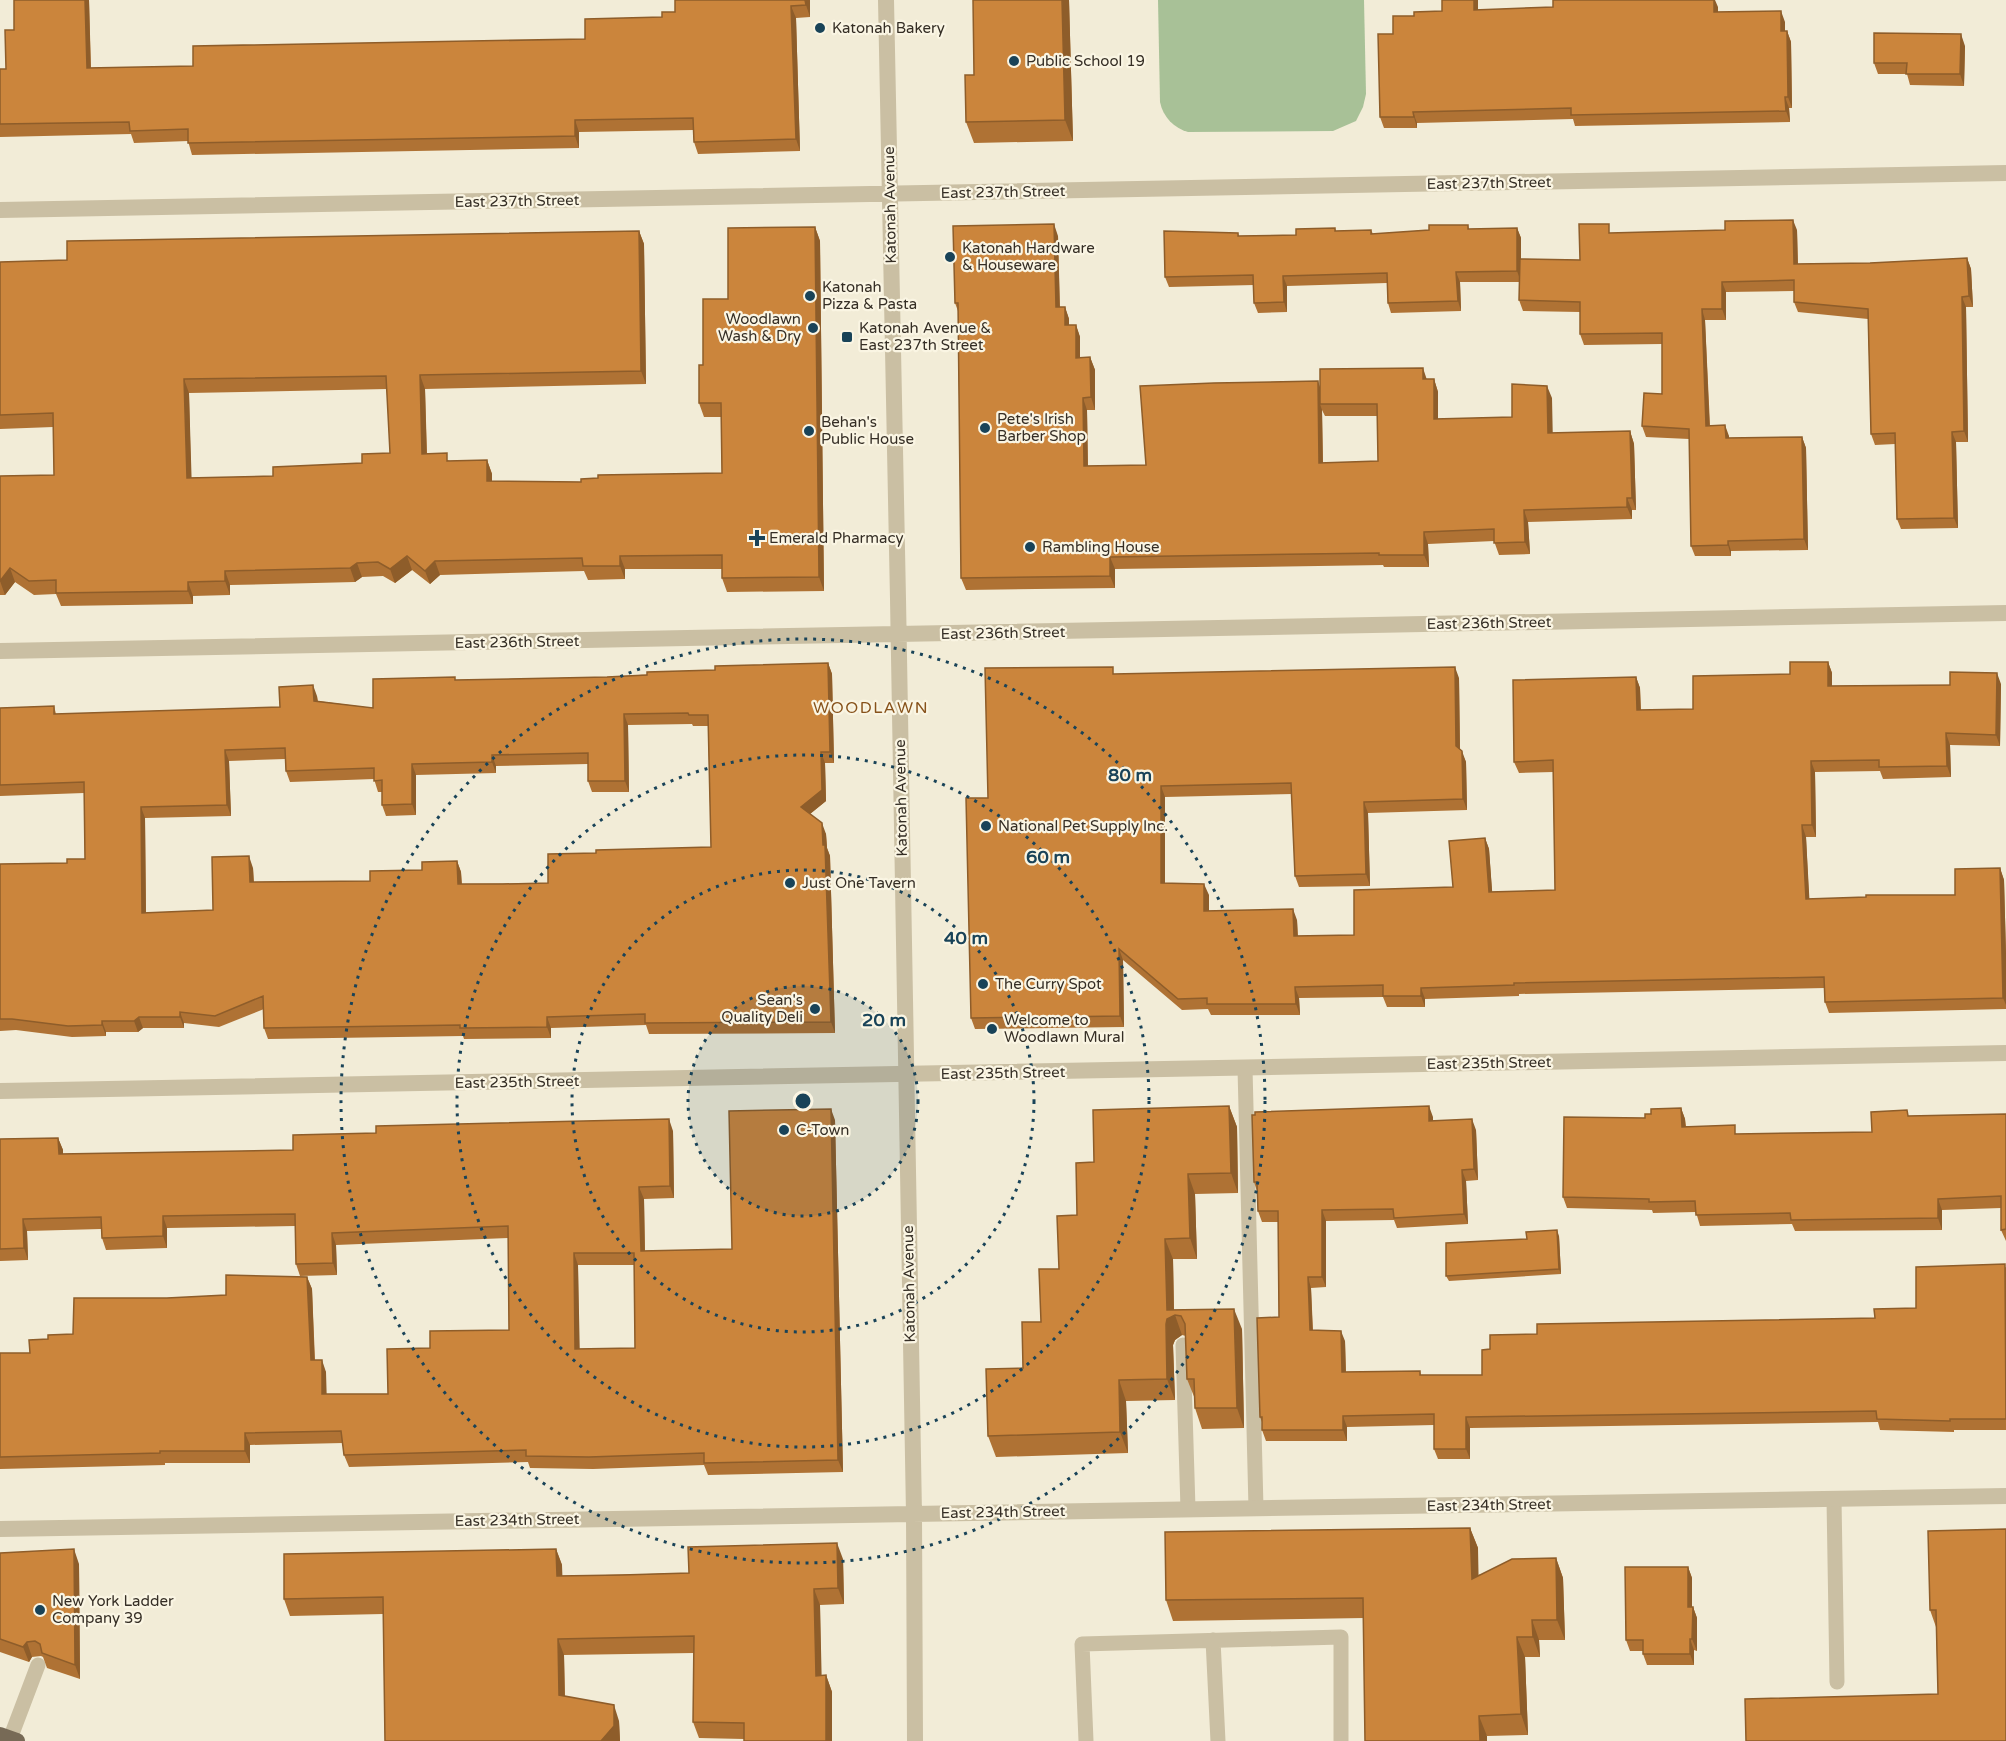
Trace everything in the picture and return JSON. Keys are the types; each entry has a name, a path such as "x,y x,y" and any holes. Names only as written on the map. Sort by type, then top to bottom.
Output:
{"street":[{"name":"Katonah Avenue","path":"886,0 914,1514 915,1741"},
{"name":"East 237th Street","path":"0,210 2006,173"},
{"name":"East 236th Street","path":"0,651 2006,613"},
{"name":"East 235th Street","path":"0,1091 2006,1053"},
{"name":"East 234th Street","path":"0,1529 2006,1496"}],"lane":[{"path":"1245,1068 1256,1508"},
{"path":"1183,1345 1188,1509"},
{"path":"1834,1499 1837,1682"},
{"path":"1086,1741 1082,1644 1341,1637 1341,1741"},
{"path":"1213,1640 1218,1741"},
{"path":"9,1738 38,1665"}],"green space":[{"path":"1158,0 1364,0 1366,94 1356,121 1333,131 1188,132 1178,128 1166,117 1160,102"}],"building":[{"path":"14,0 85,0 87,68 193,66 193,46 585,39 585,19 662,17 662,12 675,12 675,0 805,0 806,5 791,6 796,139 694,142 693,118 575,120 575,136 188,143 188,129 130,131 129,122 0,124 0,69 6,69 5,30 14,30"},
{"path":"973,0 1062,0 1065,120 966,122 965,75 974,75"},
{"path":"1442,0 1474,0 1474,10 1553,7 1553,0 1714,0 1714,12 1781,11 1781,31 1787,31 1788,97 1785,97 1786,111 1571,115 1571,108 1413,112 1414,117 1380,117 1378,34 1393,34 1393,16 1414,16 1414,12 1442,11"},
{"path":"1874,33 1961,34 1960,74 1906,74 1907,63 1874,63"},
{"path":"1793,220 1794,264 1967,258 1969,296 1962,297 1964,431 1952,432 1954,518 1897,519 1895,433 1871,434 1868,309 1794,302 1794,280 1722,282 1722,309 1702,309 1706,426 1725,425 1726,438 1802,437 1804,539 1728,541 1728,545 1691,546 1689,429 1642,426 1644,393 1662,394 1662,333 1580,334 1580,302 1519,300 1520,259 1580,260 1579,224 1609,224 1609,233 1725,230 1725,221"},
{"path":"1054,224 1056,307 1065,307 1065,325 1076,325 1076,358 1090,357 1091,397 1083,398 1084,466 1146,465 1140,386 1318,381 1319,463 1378,461 1377,404 1320,404 1320,369 1423,368 1423,379 1434,379 1434,419 1512,417 1512,384 1547,386 1548,433 1630,431 1632,498 1627,498 1627,507 1524,510 1525,542 1494,543 1494,529 1424,532 1424,555 1379,555 1379,553 1110,557 1110,576 961,578 958,303 955,303 953,226"},
{"path":"1429,225 1468,225 1468,229 1517,228 1517,271 1456,272 1458,301 1388,303 1387,273 1283,276 1284,302 1254,303 1253,275 1165,277 1164,231 1238,233 1238,236 1296,235 1296,229 1335,228 1335,231 1371,230 1371,234 1429,230"},
{"path":"815,227 819,577 722,578 722,555 620,556 620,566 583,566 582,558 435,561 425,571 407,556 390,569 378,562 357,563 350,568 225,571 225,581 188,582 188,591 56,593 56,580 29,581 10,568 0,581 0,476 54,475 53,413 0,415 0,262 67,260 67,241 639,231 641,371 420,375 422,454 447,453 447,461 487,460 487,481 581,482 581,479 598,478 598,475 722,473 721,403 699,403 699,365 703,365 703,299 728,299 728,228","holes":["386,376 390,453 362,454 362,463 273,467 273,476 187,478 184,379"]},
{"path":"1790,662 1828,662 1828,686 1950,685 1950,672 1997,673 1996,735 1946,733 1947,766 1879,767 1879,760 1811,761 1812,825 1802,825 1806,899 1866,897 1866,895 1955,895 1955,869 2000,868 2003,998 1825,1002 1824,977 1514,983 1514,985 1421,988 1421,996 1383,996 1383,985 1295,987 1296,1004 1207,1004 1207,998 1178,999 1119,949 1120,1016 971,1018 966,798 988,798 985,668 1113,667 1113,674 1455,667 1456,746 1462,751 1463,799 1364,802 1366,874 1295,876 1291,783 1161,786 1161,883 1204,884 1204,911 1293,909 1294,936 1354,935 1354,890 1453,887 1449,841 1485,838 1489,892 1555,890 1553,760 1514,762 1513,680 1636,677 1637,710 1693,709 1693,676 1790,674"},
{"path":"828,663 830,752 821,752 822,790 801,807 822,823 823,845 825,845 831,1022 645,1023 645,1014 547,1017 547,1027 460,1028 460,1025 264,1028 263,996 215,1016 180,1012 180,1017 139,1017 134,1021 102,1021 102,1025 68,1026 0,1019 0,864 67,863 67,859 85,859 84,782 0,785 0,708 54,706 54,714 280,707 279,687 313,685 314,701 373,708 373,679 607,677 647,675 647,672 715,670 715,666","holes":["688,713 689,715 708,715 711,847 596,850 596,853 548,854 548,883 503,884 458,884 457,861 422,862 422,870 370,871 370,881 250,882 249,856 212,857 213,910 142,913 141,807 227,805 225,750 285,748 286,771 374,768 374,781 382,780 382,805 412,804 412,764 492,762 492,755 588,753 588,781 625,781 624,714"]},
{"path":"1229,1106 1231,1173 1188,1174 1190,1238 1165,1239 1167,1310 1234,1309 1237,1408 1195,1408 1194,1379 1187,1379 1185,1324 1181,1316 1175,1315 1167,1319 1166,1324 1167,1379 1119,1380 1120,1432 988,1436 986,1369 1023,1368 1022,1322 1041,1322 1039,1269 1059,1269 1057,1216 1077,1215 1076,1163 1094,1162 1093,1110"},
{"path":"1429,1106 1429,1121 1472,1119 1474,1169 1462,1170 1464,1214 1394,1218 1393,1209 1322,1210 1322,1277 1308,1277 1310,1330 1341,1331 1342,1372 1420,1371 1420,1375 1482,1375 1482,1350 1490,1349 1490,1335 1537,1334 1537,1324 1875,1318 1874,1309 1916,1308 1916,1267 2005,1264 2006,1419 1950,1419 1950,1421 1877,1419 1876,1411 1466,1417 1466,1449 1434,1449 1434,1414 1343,1416 1343,1430 1262,1430 1257,1318 1279,1317 1278,1211 1258,1211 1257,1182 1254,1182 1252,1115 1255,1115 1255,1112"},
{"path":"1681,1108 1682,1127 1735,1125 1735,1134 1872,1132 1871,1112 1907,1110 1908,1116 2006,1114 2006,1229 2001,1230 2001,1196 1938,1199 1938,1218 1791,1220 1790,1213 1696,1215 1695,1201 1649,1202 1649,1199 1563,1197 1564,1117 1645,1118 1645,1114 1651,1114 1651,1109"},
{"path":"831,1109 838,1460 704,1463 704,1453 589,1457 526,1456 526,1450 344,1455 341,1431 245,1433 245,1451 160,1451 160,1453 0,1457 0,1353 30,1353 29,1340 48,1339 48,1335 73,1334 74,1298 167,1298 226,1295 226,1275 307,1277 311,1360 322,1360 322,1394 388,1394 387,1349 430,1348 430,1331 509,1330 508,1226 332,1233 333,1263 296,1264 295,1214 163,1216 163,1236 102,1238 101,1217 23,1219 24,1248 0,1249 0,1139 58,1138 59,1154 293,1150 293,1135 376,1133 376,1126 669,1119 670,1186 639,1187 641,1251 732,1249 729,1111","holes":["574,1253 634,1253 635,1348 575,1349"]},
{"path":"1557,1230 1559,1269 1446,1276 1446,1243 1527,1239 1526,1232"},
{"path":"1470,1528 1472,1579 1512,1559 1556,1558 1557,1620 1532,1620 1533,1637 1517,1637 1521,1714 1479,1716 1480,1741 1365,1741 1363,1598 1166,1600 1165,1532"},
{"path":"2006,1529 2006,1741 1746,1741 1745,1699 1938,1694 1936,1610 1930,1610 1928,1531"},
{"path":"837,1543 838,1588 814,1589 816,1676 826,1675 826,1741 744,1741 744,1723 693,1722 694,1636 558,1639 559,1695 614,1705 614,1726 601,1741 385,1741 383,1597 284,1599 284,1554 556,1549 557,1576 622,1575 689,1573 688,1547"},
{"name":"New York Ladder Company 39","path":"74,1549 75,1665 42,1653 40,1644 35,1641 27,1642 23,1647 0,1639 0,1553"},
{"path":"1625,1567 1688,1567 1688,1607 1693,1607 1690,1654 1643,1654 1643,1640 1626,1640"}],"place":[{"name":"Katonah Bakery","path":"820,28"},
{"name":"Public School 19","path":"1014,61"},
{"name":"Katonah Hardware & Houseware","path":"950,257"},
{"name":"Katonah Pizza & Pasta","path":"810,296"},
{"name":"Woodlawn Wash & Dry","path":"813,328"},
{"name":"Katonah Avenue & East 237th Street","path":"847,337"},
{"name":"Pete's Irish Barber Shop","path":"985,428"},
{"name":"Behan's Public House","path":"809,431"},
{"name":"Emerald Pharmacy","path":"757,538"},
{"name":"Rambling House","path":"1030,547"},
{"name":"National Pet Supply Inc.","path":"986,826"},
{"name":"Just One Tavern","path":"790,883"},
{"name":"The Curry Spot","path":"983,984"},
{"name":"Sean's Quality Deli","path":"815,1009"},
{"name":"Welcome to Woodlawn Mural","path":"992,1029"},
{"name":"C-Town","path":"784,1130"},
{"name":"New York Ladder Company 39","path":"40,1610"}],"district":[{"name":"WOODLAWN","path":"871,707"}]}
